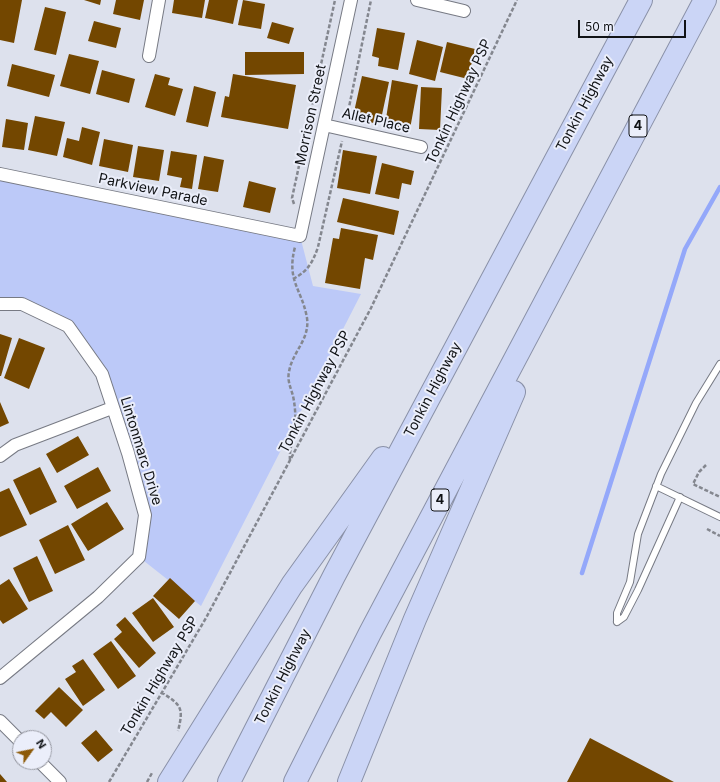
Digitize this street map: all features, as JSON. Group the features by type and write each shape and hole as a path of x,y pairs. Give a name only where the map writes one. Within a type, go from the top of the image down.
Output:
{"highway":[{"name":"Tonkin Highway","path":"229,782 334,576 430,393 641,0"},
{"name":"4","path":"295,782 370,633 473,441 705,0"},
{"path":"349,782 415,619 588,220"},
{"path":"162,776 292,585 430,393"}],"street":[{"path":"149,56 159,0"},
{"name":"Morrison Street","path":"300,236 351,0"},
{"path":"417,0 464,11"},
{"name":"Allet Place","path":"324,125 421,147"},
{"name":"Parkview Parade","path":"0,174 300,236"},
{"name":"Lintonmarc Drive","path":"0,304 22,304 68,326 102,374 128,453 145,515 139,557 98,597 0,678"},
{"path":"0,456 16,445 112,408"},
{"path":"0,721 12,733"},
{"path":"48,770 60,782"}],"lane":[{"path":"680,497 624,617 617,622 617,613 630,582 638,534 656,486 696,403 720,364"},
{"path":"656,486 720,518"}],"path":[{"path":"293,279 302,274 312,265 318,247 371,0"},
{"name":"Tonkin Highway PSP","path":"109,782 206,618 371,308 517,0"},
{"path":"290,460 291,440 295,426 289,372 292,362 303,343 307,327 303,304 293,279 292,258 300,236"},
{"path":"706,465 699,472 693,484 720,497"},
{"path":"707,530 720,536"},
{"path":"161,692 178,703 182,716 178,732"},
{"path":"146,782 162,776"}],"shaded area":[{"path":"0,174 300,236 313,286 361,294 201,606 139,557 145,515 102,374 68,326 22,304 0,304"}],"building":[{"path":"0,0 22,0 14,43 0,40"},
{"path":"84,0 101,0 100,5"},
{"path":"116,0 144,0 140,20 113,14"},
{"path":"174,0 205,0 202,18 172,13"},
{"path":"209,0 238,0 233,24 205,18"},
{"path":"243,0 265,4 261,29 238,25"},
{"path":"45,7 66,12 56,55 34,50"},
{"path":"94,21 121,28 116,48 88,41"},
{"path":"272,22 294,28 289,44 267,38"},
{"path":"377,28 405,33 398,70 378,66 379,58 372,56"},
{"path":"417,40 443,47 435,81 409,74"},
{"path":"447,42 475,49 468,79 440,72"},
{"path":"245,52 304,52 304,74 245,75"},
{"path":"69,54 99,61 90,94 60,86"},
{"path":"12,64 55,75 49,97 7,86"},
{"path":"102,70 135,79 129,103 96,94"},
{"path":"155,74 170,78 168,85 183,89 175,116 145,107"},
{"path":"233,74 296,85 288,129 221,117 225,96 229,97"},
{"path":"362,76 389,82 380,124 368,122 370,116 354,112"},
{"path":"392,80 418,85 410,129 385,125"},
{"path":"194,86 216,92 208,127 186,122"},
{"path":"421,87 442,88 440,130 419,129"},
{"path":"35,116 65,122 57,156 28,150"},
{"path":"6,119 28,123 24,150 2,147"},
{"path":"82,127 100,132 92,165 63,157 67,138 79,141"},
{"path":"104,139 133,145 128,172 99,166"},
{"path":"138,146 164,150 159,181 133,177"},
{"path":"343,150 377,156 370,194 337,188"},
{"path":"171,151 197,155 192,189 180,187 182,178 167,175"},
{"path":"204,156 224,160 218,192 198,189"},
{"path":"382,163 414,171 411,185 402,183 399,199 375,194"},
{"path":"249,181 276,188 270,213 243,207"},
{"path":"343,198 399,211 394,235 337,222"},
{"path":"341,228 378,235 373,260 365,258 360,289 325,283 333,238 339,239"},
{"path":"0,334 12,338 1,376 0,376"},
{"path":"19,338 45,348 29,389 4,378"},
{"path":"0,402 9,423 0,427"},
{"path":"78,436 89,455 57,473 46,454"},
{"path":"40,467 57,502 30,515 13,480"},
{"path":"98,467 111,491 77,509 64,486"},
{"path":"9,488 27,525 0,537 0,492"},
{"path":"107,502 124,529 88,551 71,524"},
{"path":"68,525 85,560 55,574 39,540"},
{"path":"37,556 53,591 29,602 13,568"},
{"path":"170,578 195,601 179,619 153,596"},
{"path":"9,579 28,609 3,624 0,620 0,585"},
{"path":"153,598 174,627 153,642 132,613"},
{"path":"125,617 156,653 139,668 114,639 122,632 116,625"},
{"path":"111,641 136,676 118,689 93,654"},
{"path":"83,659 105,690 83,706 65,679 76,672 72,666"},
{"path":"59,687 83,710 66,727 51,712 44,719 35,711"},
{"path":"96,730 113,750 98,762 81,743"},
{"path":"590,738 674,782 567,782"},
{"path":"0,774 7,782 0,782"}],"waterway":[{"path":"582,573 685,249 720,187"}]}
